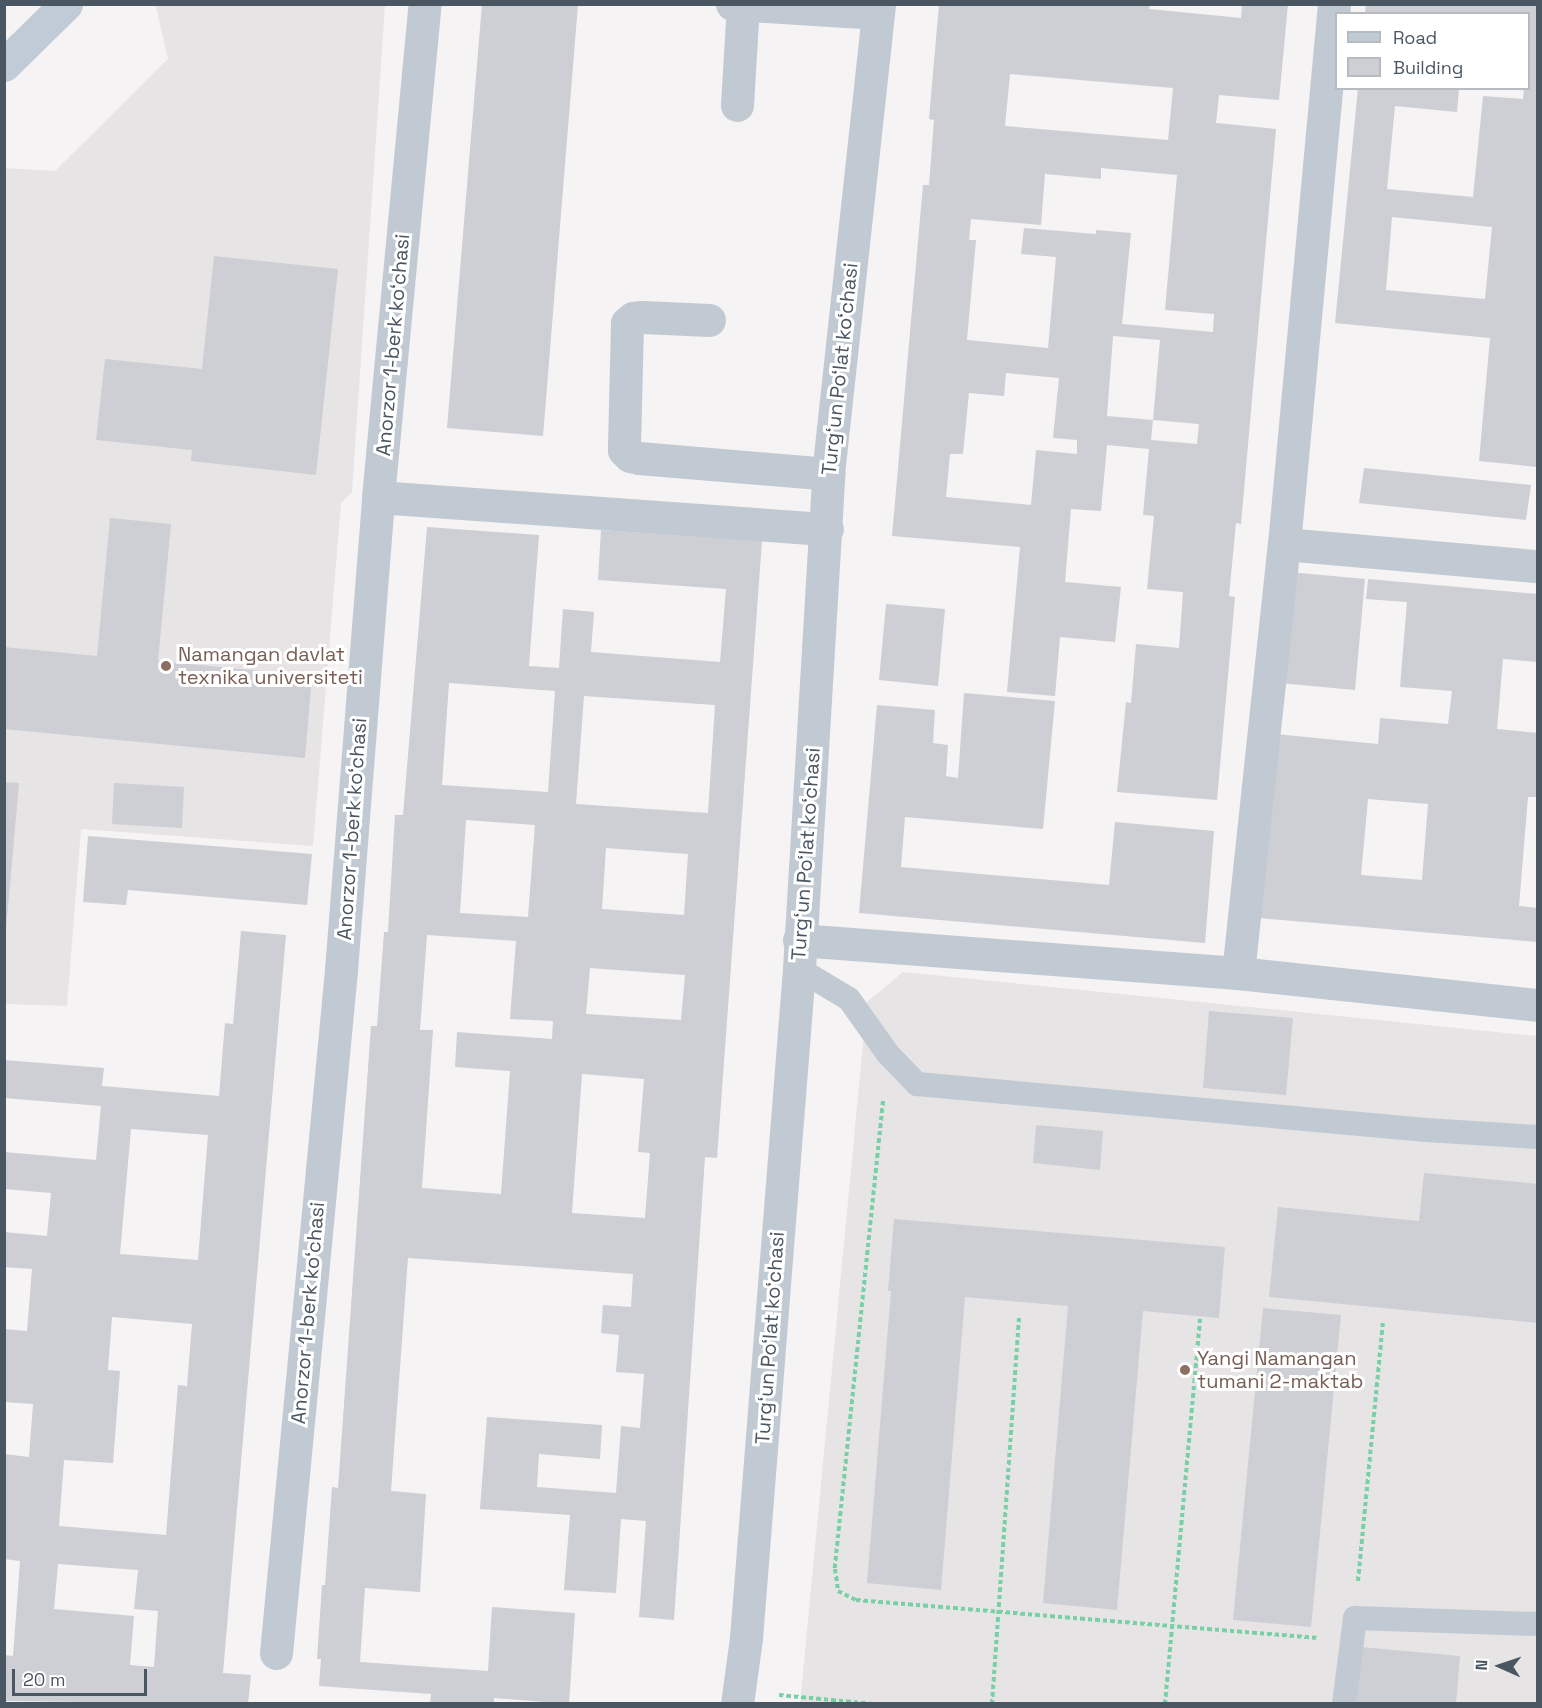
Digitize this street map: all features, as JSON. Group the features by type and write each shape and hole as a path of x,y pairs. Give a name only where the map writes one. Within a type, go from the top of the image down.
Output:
{"main road":[{"path":"4,65 66,4"}],"street":[{"name":"Anorzor 1-berk koʻchasi","path":"276,1653 340,982 378,497 425,4"},
{"path":"732,4 878,9"},
{"path":"1238,973 1284,544 1334,4"},
{"path":"737,105 743,5"},
{"name":"Turgʻun Poʻlat koʻchasi","path":"738,1697 746,1638 799,954 827,529 828,474 878,9"},
{"path":"709,320 642,317 633,318 627,323 624,450 639,458 828,474"},
{"path":"378,497 827,529"},
{"path":"1284,544 1538,566"},
{"path":"799,954 1238,973 1538,1005"}],"lane":[{"path":"799,954 849,999 888,1054 917,1084 1426,1130 1538,1137"},
{"path":"1344,1704 1353,1630 1538,1624"}],"path":[{"path":"888,1054 835,1569 838,1592 856,1600 1172,1627 1353,1630 1383,1320"},
{"path":"992,1704 1019,1315"},
{"path":"1165,1704 1200,1319"},
{"path":"738,1697 874,1704"}],"shaded area":[{"name":"Namangan davlat texnika universiteti","path":"158,5 385,5 352,492 341,503 313,846 81,829 67,1006 5,1004 4,168 55,171 168,59 156,7"},
{"name":"Yangi Namangan tumani 2-maktab","path":"903,972 1537,1036 1537,1703 800,1704 867,1002"}],"building":[{"path":"482,4 578,4 543,436 447,428"},
{"path":"939,4 1150,4 1149,9 1241,18 1242,4 1288,4 1279,100 1219,95 1216,123 1276,129 1241,524 1236,523 1229,596 1235,597 1217,800 1117,792 1126,702 1131,703 1136,644 1179,648 1183,592 1147,589 1154,516 1143,515 1149,449 1107,445 1101,511 1071,509 1065,582 1121,587 1115,642 1060,637 1055,696 1007,692 1020,547 892,536 923,185 929,185 934,120 929,119","holes":["1010,74 1173,88 1168,140 1005,126","1101,168 1177,175 1165,310 1214,314 1213,332 1122,324 1131,233 1096,230 1096,234 1024,228 1021,254 1056,257 1048,348 967,340 976,240 969,240 971,219 1041,225 1045,174 1101,179","1113,336 1160,340 1153,420 1107,416","1006,373 1059,378 1053,438 1077,440 1077,454 1036,450 1031,505 946,497 950,454 963,454 969,393 1004,396","1153,420 1199,424 1197,444 1151,440"]},
{"path":"1366,4 1538,4 1537,467 1479,461 1490,338 1335,323 1358,90 1459,90 1457,112 1395,106 1387,189 1473,197 1483,96 1523,99 1524,90 1530,90 1530,12 1365,12","holes":["1392,217 1492,227 1485,299 1386,290"]},
{"path":"214,256 338,269 316,475 191,461 192,450 96,440 105,359 202,369"},
{"path":"1364,468 1531,485 1526,520 1359,503"},
{"path":"110,518 171,524 158,661 312,676 305,758 4,729 4,647 97,656"},
{"path":"427,527 539,535 529,666 559,668 563,609 594,612 591,652 720,662 726,589 598,580 601,530 762,541 717,1158 705,1157 674,1620 639,1617 646,1521 621,1519 616,1593 564,1590 570,1515 480,1509 487,1417 602,1425 600,1459 539,1454 537,1487 616,1493 621,1426 640,1428 644,1374 616,1372 619,1335 601,1333 603,1305 631,1307 633,1274 408,1258 391,1491 426,1494 420,1592 365,1588 360,1662 488,1671 492,1607 575,1613 569,1704 494,1698 494,1704 430,1704 431,1694 319,1686 321,1659 317,1659 322,1585 325,1585 332,1487 338,1488 371,1026 377,1026 384,932 388,932 395,815 403,815","holes":["449,683 555,691 548,792 442,785","584,696 715,705 708,813 576,804","466,820 535,825 528,917 460,913","606,848 688,854 684,915 602,909","427,935 516,941 510,1019 553,1021 552,1039 457,1032 455,1067 510,1071 501,1194 422,1188 433,1030 420,1030","590,968 685,975 681,1020 586,1014","582,1074 644,1079 638,1152 650,1153 645,1218 572,1213"]},
{"path":"1289,572 1365,579 1355,690 1279,683"},
{"path":"1368,579 1538,594 1538,662 1503,659 1497,729 1538,733 1538,797 1528,797 1519,906 1538,908 1538,942 1258,918 1275,734 1378,744 1380,718 1448,724 1452,691 1400,687 1407,602 1366,599","holes":["1368,799 1428,804 1422,880 1361,875"]},
{"path":"886,604 945,609 938,686 879,680"},
{"path":"964,693 1055,701 1043,829 905,817 901,867 1109,885 1115,822 1214,831 1205,943 859,913 877,705 935,710 933,743 948,745 946,776 958,778"},
{"path":"4,782 19,783 6,930 4,930"},
{"path":"114,783 184,787 182,828 112,824"},
{"path":"88,836 312,854 307,905 128,890 126,905 83,902"},
{"path":"241,931 286,935 223,1673 251,1675 248,1704 4,1701 4,1655 13,1656 20,1561 4,1559 4,1454 29,1457 33,1404 4,1402 4,1329 27,1331 32,1269 4,1267 4,1232 47,1236 51,1193 4,1189 4,1152 96,1160 101,1106 4,1098 4,1060 104,1068 102,1086 219,1096 225,1023 233,1024","holes":["131,1129 208,1135 198,1260 120,1254","112,1317 192,1324 187,1386 178,1385 166,1535 59,1526 64,1460 113,1463 120,1371 108,1370","58,1564 138,1570 134,1609 158,1611 154,1667 130,1665 134,1616 54,1609"]},
{"path":"1209,1011 1293,1018 1286,1095 1203,1088"},
{"path":"1036,1125 1103,1131 1100,1170 1033,1163"},
{"path":"1424,1173 1538,1184 1538,1323 1269,1297 1278,1207 1419,1221"},
{"path":"894,1219 1225,1247 1219,1318 1143,1311 1117,1610 1043,1603 1068,1306 965,1297 941,1590 867,1583 891,1291 888,1291"},
{"path":"1263,1308 1341,1315 1311,1627 1233,1620"},
{"path":"1361,1647 1460,1656 1456,1704 1356,1704"}],"place":[{"name":"Namangan davlat texnika universiteti","path":"166,666"},
{"name":"Yangi Namangan tumani 2-maktab","path":"1185,1370"}]}
